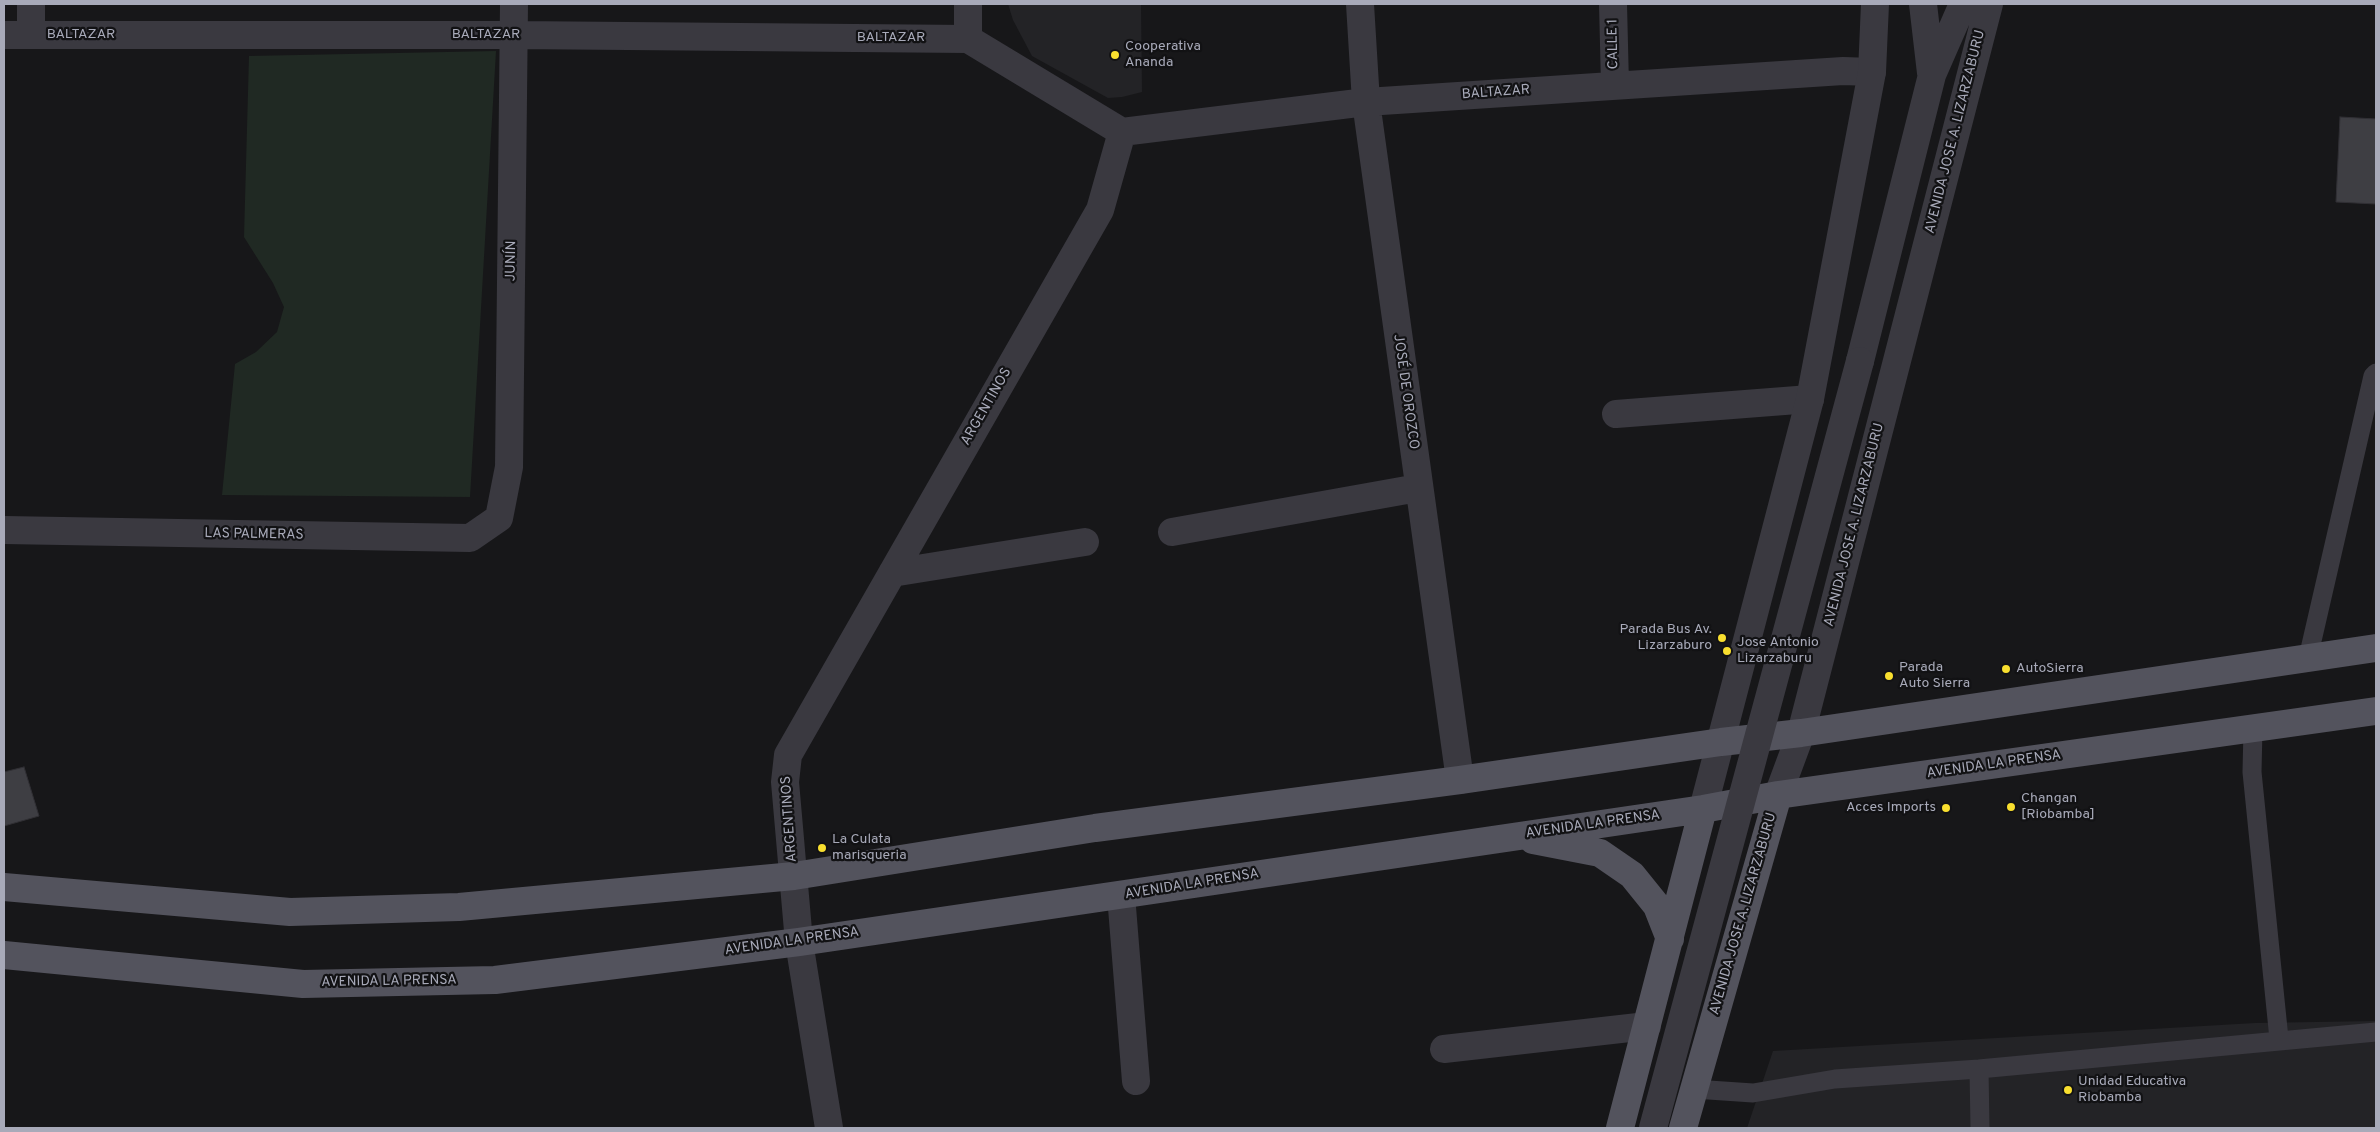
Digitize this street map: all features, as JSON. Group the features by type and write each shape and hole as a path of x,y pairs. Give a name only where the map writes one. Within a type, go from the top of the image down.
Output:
{"main road":[{"path":"4,887 290,912 459,907 794,876 1095,828 1460,780 1721,742 1801,733 2376,648"},
{"name":"AVENIDA LA PRENSA","path":"4,955 312,984 495,980 799,942 1703,809 1778,795 2253,730 2376,711"},
{"name":"AVENIDA JOSE A. LIZARZABURU","path":"1683,1128 1778,795"},
{"path":"1620,1128 1703,809"},
{"path":"1512,836 1600,853 1632,875 1657,906 1670,939"}],"street":[{"path":"30,4 31,35"},
{"name":"JUNÍN","path":"499,518 509,467 514,4"},
{"path":"968,4 968,39 1122,132"},
{"name":"JOSÉ DE OROZCO","path":"1360,4 1366,102 1418,488 1460,780"},
{"name":"CALLE 1","path":"1613,4 1615,85"},
{"path":"1703,809 1810,399 1872,72 1875,4"},
{"path":"1923,4 1932,75"},
{"path":"1654,1128 1858,370 1932,75 1962,4"},
{"name":"AVENIDA JOSE A. LIZARZABURU","path":"1778,795 1801,733 1989,4"},
{"name":"BALTAZAR","path":"4,35 515,35 968,39"},
{"name":"BALTAZAR","path":"1122,132 1366,102 1843,71 1872,72"},
{"name":"ARGENTINOS","path":"799,942 785,782 788,755 1100,210 1122,132"},
{"path":"1616,414 1810,399"},
{"path":"1172,532 1418,488"},
{"name":"LAS PALMERAS","path":"4,530 470,538 499,518"},
{"path":"892,573 1085,542"},
{"path":"1121,895 1136,1080"},
{"path":"799,942 829,1128"},
{"path":"1444,1049 1647,1026"}],"lane":[{"path":"2308,658 2373,376 2376,373"},
{"path":"2253,730 2252,772 2279,1039"},
{"path":"1694,1088 1753,1093 1835,1078 1979,1069 2279,1039 2376,1032"},
{"path":"1979,1069 1980,1128"}],"shaded area":[{"path":"1008,4 1141,4 1142,92 1108,98 1032,56 1013,20"},
{"path":"496,51 470,497 222,495 235,364 256,352 277,332 284,307 273,283 244,237 249,56"},
{"name":"Unidad Educativa Riobamba","path":"2376,1021 2376,1128 1747,1128 1773,1051 2255,1023"}],"building":[{"path":"2340,117 2376,119 2376,204 2336,202"},
{"path":"24,767 39,816 4,826 4,772"}],"place":[{"name":"Cooperativa Ananda","path":"1115,55"},
{"name":"Parada Bus Av. Lizarzaburo","path":"1722,638"},
{"name":"Jose Antonio Lizarzaburu","path":"1727,651"},
{"name":"AutoSierra","path":"2006,669"},
{"name":"Parada Auto Sierra","path":"1889,676"},
{"name":"Changan [Riobamba]","path":"2011,807"},
{"name":"Acces Imports","path":"1946,808"},
{"name":"La Culata marisqueria","path":"822,848"},
{"name":"Unidad Educativa Riobamba","path":"2068,1090"}]}
